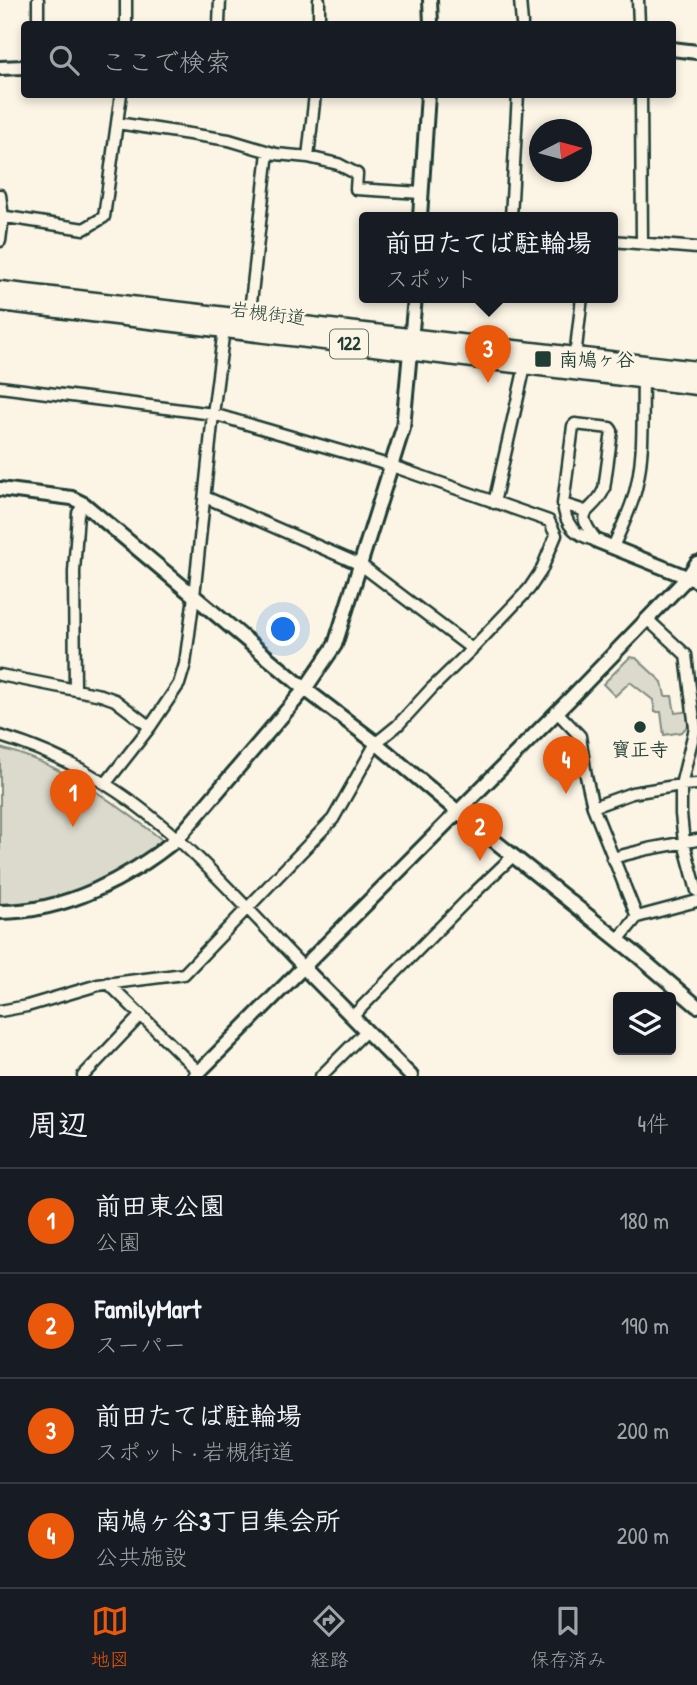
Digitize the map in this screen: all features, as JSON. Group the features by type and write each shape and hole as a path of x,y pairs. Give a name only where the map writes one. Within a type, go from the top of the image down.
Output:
{"highway":[{"name":"岩槻街道","path":"0,290 249,320 525,366 697,386"},
{"name":"岩槻街道","path":"0,302 224,329 575,357 697,370"}],"street":[{"path":"38,0 38,21"},
{"path":"126,0 126,21"},
{"path":"219,21 220,0"},
{"path":"319,0 319,21"},
{"path":"430,0 431,21"},
{"path":"520,0 522,21"},
{"path":"638,0 639,21"},
{"path":"676,49 697,52"},
{"path":"0,68 21,67"},
{"path":"2,216 83,229 104,217 120,98"},
{"path":"308,157 315,98"},
{"path":"419,212 428,98"},
{"path":"511,212 518,98"},
{"path":"641,98 642,243"},
{"path":"117,123 229,139 276,154 308,157 338,164 356,174 356,189 421,193"},
{"path":"249,320 268,152"},
{"path":"0,195 0,241"},
{"path":"618,241 697,248"},
{"path":"0,912 43,907 87,894 158,854 178,838 305,689 335,645 403,428 414,303"},
{"path":"575,357 581,303"},
{"path":"106,783 150,727 179,684 185,664 224,329"},
{"path":"494,503 525,366"},
{"path":"612,547 634,498 638,481 642,448 643,379"},
{"path":"0,387 213,414 392,466 549,521 555,536 541,571 529,589 398,725 376,743 333,819 184,974 98,985 0,1011"},
{"path":"597,541 585,522 585,511 600,497 604,489 612,431 610,428 575,424 563,504 565,515 574,531 582,537 692,580"},
{"path":"0,489 72,498 84,504 305,689 376,743 697,1006"},
{"path":"205,497 360,565 472,649"},
{"path":"75,689 74,572 78,513 84,504"},
{"path":"563,504 585,511"},
{"path":"108,983 197,1074 647,619 692,580 697,563"},
{"path":"647,619 686,655 696,728 681,785 684,843 697,891"},
{"path":"0,675 101,695 115,700 150,727"},
{"path":"557,712 580,736 593,807 637,917"},
{"path":"0,736 34,748 106,783 178,838 411,1076"},
{"path":"593,807 632,793 697,784"},
{"path":"612,858 697,840"},
{"path":"352,1017 513,856"},
{"path":"618,940 637,917 697,901"},
{"path":"83,1076 140,1016"},
{"path":"321,1076 366,1031"}],"shaded area":[{"path":"630,657 636,658 662,682 665,696 672,696 675,713 691,711 692,721 682,732 664,735 661,712 655,712 653,700 630,682 615,696 603,684"},
{"path":"0,748 44,763 85,785 161,839 160,844 118,870 75,891 38,901 0,904"}],"place":[{"name":"南鳩ヶ谷","path":"543,359"},
{"name":"前田たてば駐輪場","path":"488,383"},
{"name":"寶正寺","path":"640,727"},
{"name":"南鳩ヶ谷3丁目集会所","path":"566,794"},
{"name":"前田東公園","path":"73,827"},
{"name":"FamilyMart","path":"480,861"}]}
